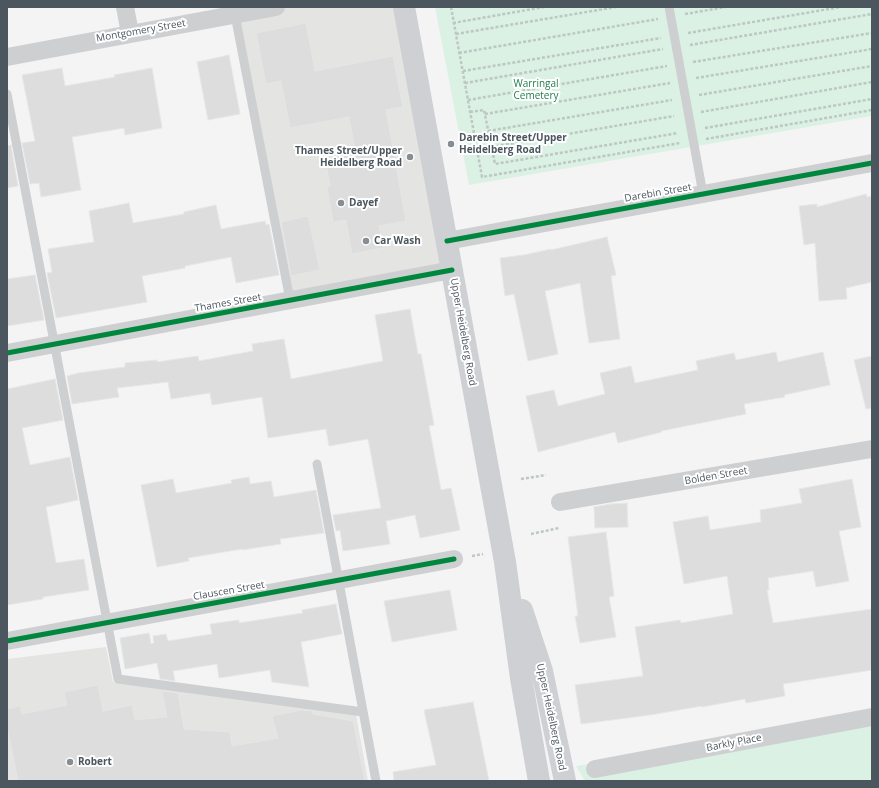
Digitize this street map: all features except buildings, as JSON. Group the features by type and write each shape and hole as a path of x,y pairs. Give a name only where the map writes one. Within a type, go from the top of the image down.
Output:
{"main road":[{"name":"Upper Heidelberg Road","path":"404,7 504,556 521,678 539,781"},
{"name":"Upper Heidelberg Road","path":"504,556 542,671 566,776"}],"street":[{"path":"125,7 130,33"},
{"name":"Montgomery Street","path":"7,57 264,8"},
{"name":"Darebin Street","path":"447,241 872,163"},
{"name":"Thames Street","path":"7,353 452,270"},
{"name":"Bolden Street","path":"560,502 872,449"},
{"name":"Clauscen Street","path":"7,641 454,559"},
{"name":"Barkly Place","path":"595,769 872,717"}],"lane":[{"path":"669,12 703,194"},
{"path":"234,14 290,300"},
{"path":"7,94 118,679 363,712"},
{"path":"317,464 376,781"}],"path":[{"path":"451,7 482,177 872,110"},
{"path":"454,22 544,7"},
{"path":"456,34 616,7"},
{"path":"459,53 669,12 726,7"},
{"path":"463,71 842,7"},
{"path":"468,100 872,33"},
{"path":"485,114 872,49"},
{"path":"470,112 484,110 495,164 872,99"},
{"path":"521,479 546,475"},
{"path":"531,534 559,528"},
{"path":"454,559 504,556"}],"shaded area":[{"path":"259,7 403,7 452,270 290,300 235,15"},
{"path":"106,647 113,682 356,714 368,781 7,781 7,659"}],"green space":[{"name":"Warringal Cemetery","path":"435,7 872,7 872,116 469,185"},
{"path":"872,722 872,781 585,781 576,766"}],"cycle path":[{"path":"447,241 872,163"},
{"path":"7,353 452,270"},
{"path":"7,641 454,559"}],"place":[{"name":"Darebin Street/Upper Heidelberg Road","path":"451,144"},
{"name":"Thames Street/Upper Heidelberg Road","path":"410,157"},
{"name":"Dayef","path":"341,203"},
{"name":"Car Wash","path":"366,241"},
{"name":"Robert","path":"70,762"}]}
